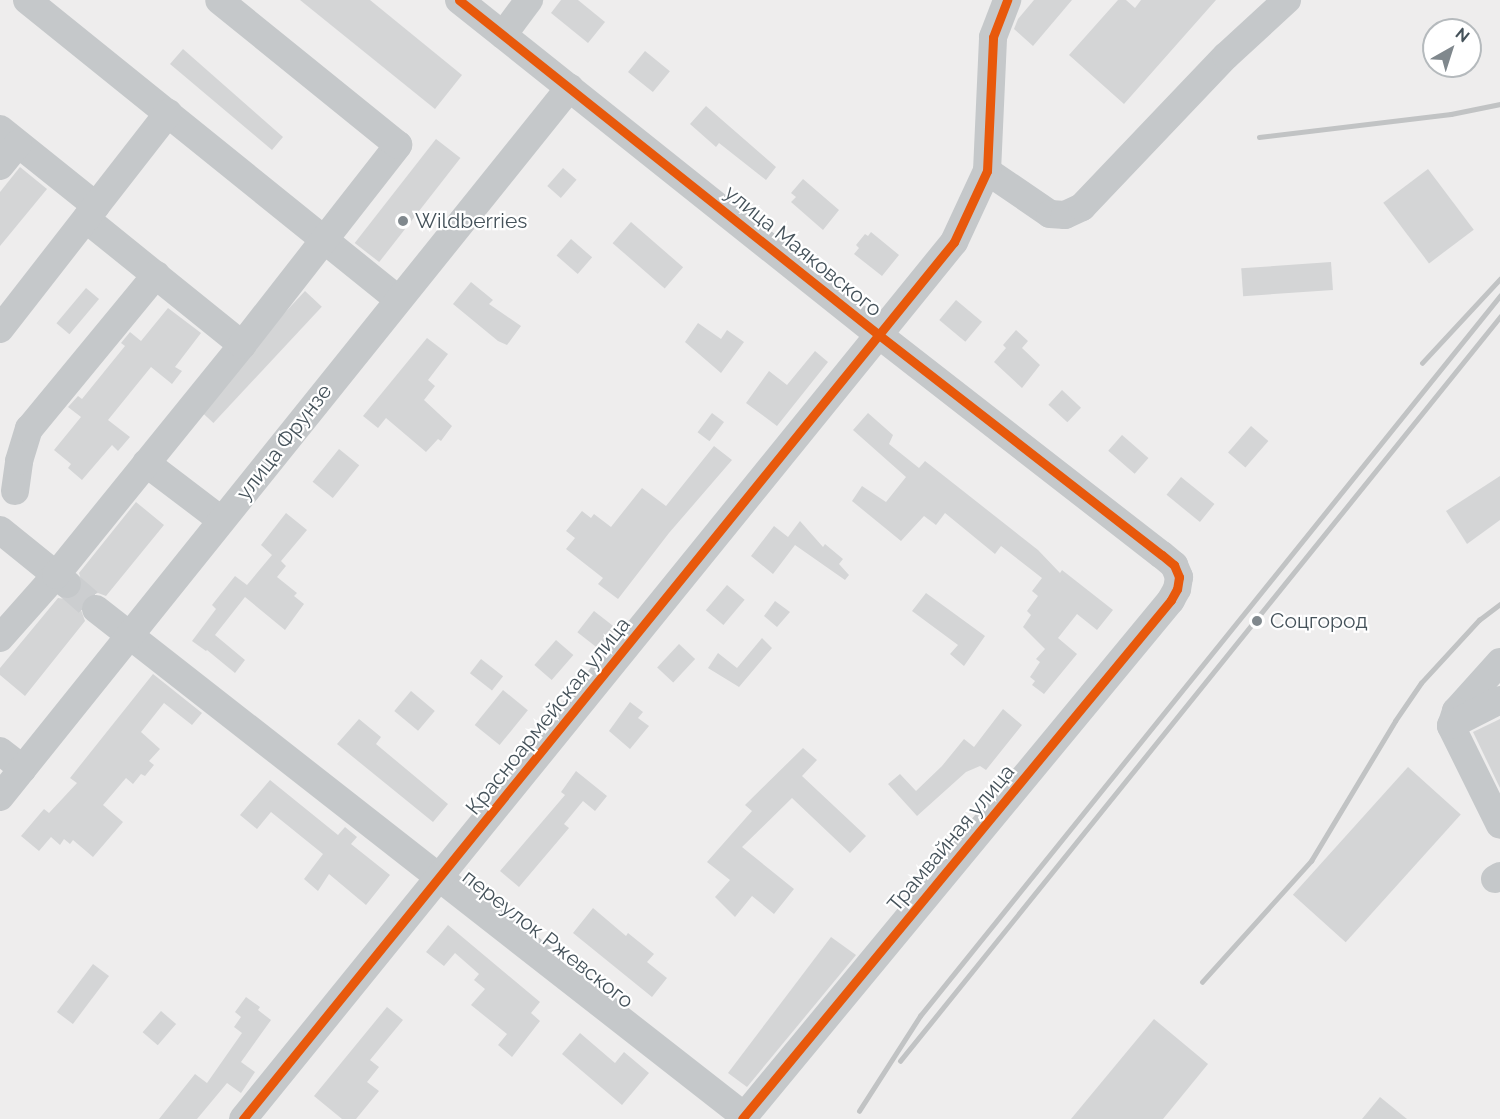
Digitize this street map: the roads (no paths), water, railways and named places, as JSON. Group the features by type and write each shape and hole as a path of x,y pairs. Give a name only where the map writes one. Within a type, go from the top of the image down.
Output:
{"street":[{"path":"27,0 398,299"},
{"path":"0,638 61,580 146,463 242,345 398,145 219,0"},
{"name":"улица Маяковского","path":"459,0 879,335 1162,555 1174,565 1179,577"},
{"path":"503,35 529,0"},
{"path":"1007,0 993,37 987,171 1050,214 1065,215 1082,207 1226,56 1287,0"},
{"name":"улица Фрунзе","path":"0,797 570,87"},
{"path":"0,329 168,113"},
{"path":"0,166 9,136 156,275 242,345"},
{"name":"Красноармейская улица","path":"243,1119 441,878 954,242 987,171"},
{"path":"15,491 19,461 28,429 156,275"},
{"path":"146,463 222,520"},
{"path":"0,530 61,580"},
{"name":"Трамвайная улица","path":"743,1118 1171,600 1177,589 1179,577"},
{"name":"переулок Ржевского","path":"96,609 441,878 743,1118"},
{"path":"1500,662 1456,711 1451,726 1500,825"},
{"path":"1451,726 1500,700"},
{"path":"0,751 23,769"}],"tunnel":[{"path":"67,584 96,609"}],"railway":[{"path":"1259,137 1451,114 1500,104"},
{"path":"1422,363 1500,279"},
{"path":"859,1111 920,1016 1500,296"},
{"path":"900,1061 1500,317"},
{"path":"1202,982 1311,861 1395,721 1421,683 1479,620 1500,604"}],"place":[{"name":"Wildberries","path":"403,221"},
{"name":"Соцгород","path":"1257,621"}]}
